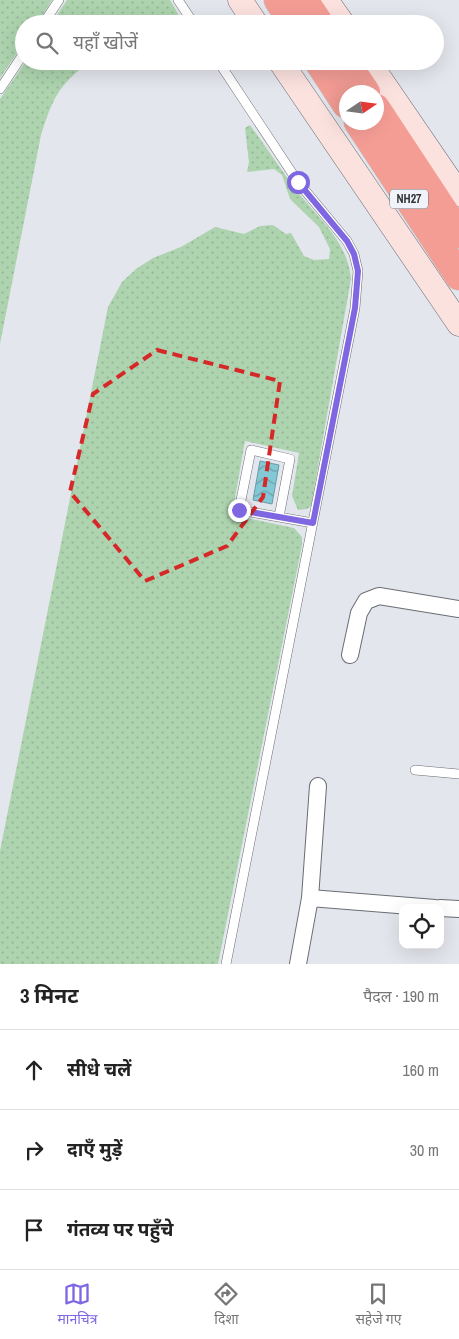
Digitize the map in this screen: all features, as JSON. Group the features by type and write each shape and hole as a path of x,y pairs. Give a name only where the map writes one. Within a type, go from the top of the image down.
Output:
{"highway":[{"path":"278,0 288,15"},
{"path":"304,0 314,15"},
{"path":"324,70 339,93"},
{"path":"351,70 361,85"},
{"name":"NH27","path":"384,120 459,234"},
{"name":"NH27","path":"363,130 459,276"}],"street":[{"path":"240,0 250,15"},
{"path":"326,0 337,15"},
{"path":"286,70 459,324"},
{"path":"374,70 459,194"},
{"path":"350,655 360,613 366,601 379,596 459,609"},
{"path":"298,964 310,898 318,786"},
{"path":"310,898 399,905"},
{"path":"444,908 459,910"}],"lane":[{"path":"49,15 59,0"},
{"path":"178,0 188,15"},
{"path":"0,89 15,66"},
{"path":"224,70 298,182 347,241 354,254 358,271 355,308 226,964"},
{"path":"279,517 290,459 250,450 239,510 313,523"},
{"path":"415,770 459,774"}],"highlighted area":[{"path":"157,350 280,381 263,497 227,546 145,581 70,492 93,394"}],"green space":[{"path":"0,0 52,0 43,15 15,15 15,56 0,78"},
{"path":"67,0 170,0 179,15 57,15"},
{"path":"20,70 80,70 71,77 58,93 49,111 41,135 0,344 0,99"},
{"path":"250,125 292,184 338,242 349,266 351,279 311,506 307,509 298,510 292,496 299,453 245,441 232,515 294,528 302,537 302,545 218,964 0,964 0,851 108,307 122,282 136,269 153,258 181,247 215,227 244,234 260,226 273,225 286,234 291,233 304,256 314,260 329,259 330,249 319,227 290,199 282,175 274,169 247,172 249,162 245,128"}],"water":[{"path":"260,461 279,465 272,504 253,500"}],"route":[{"path":"239,510 313,523 355,308 358,271 354,254 347,241 298,182"}]}
